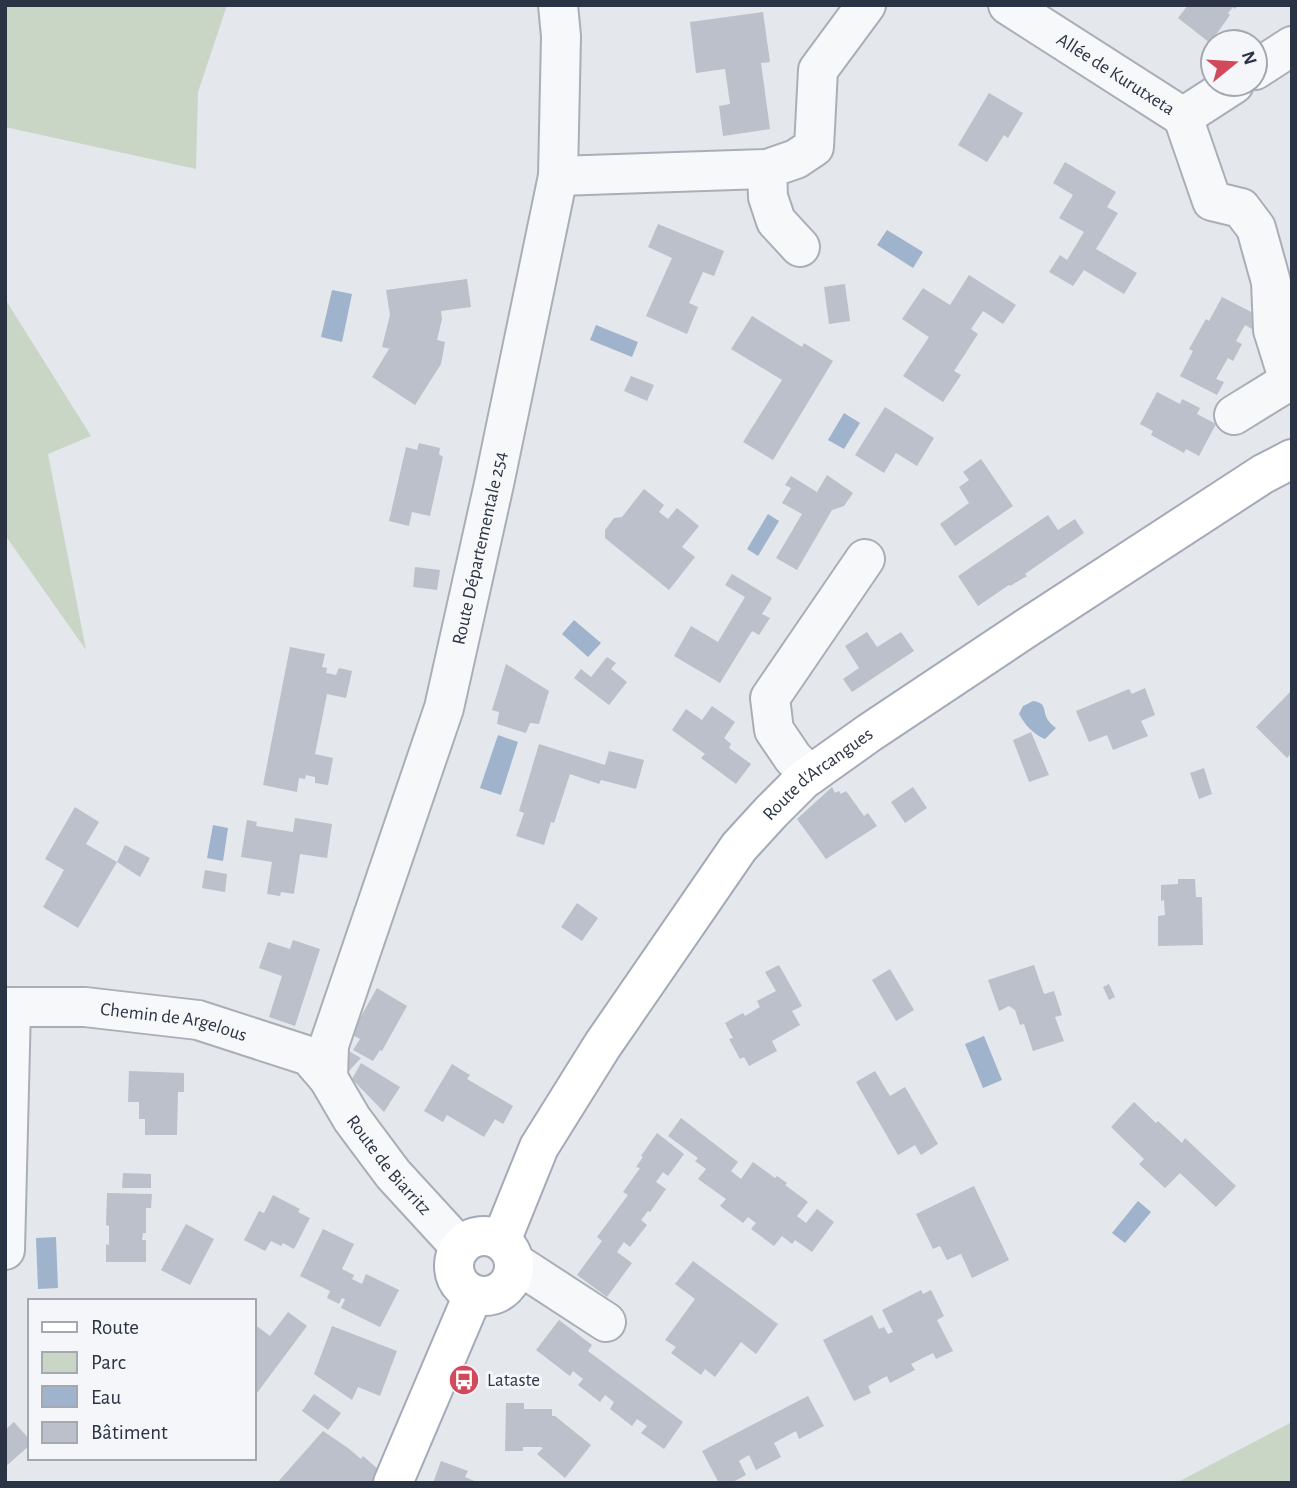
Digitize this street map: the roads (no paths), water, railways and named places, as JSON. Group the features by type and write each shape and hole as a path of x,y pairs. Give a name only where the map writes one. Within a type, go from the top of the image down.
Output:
{"main road":[{"name":"Route d'Arcangues","path":"507,1252 539,1147 602,1046 739,847 771,812 810,775 869,733 1039,619 1263,474 1292,459"},
{"path":"489,1236 507,1252 512,1278 503,1290 489,1296 473,1295 460,1286 453,1270 453,1262 460,1247 470,1239 489,1236"},
{"path":"393,1483 473,1295"}],"street":[{"name":"Route Départementale 254","path":"328,1078 329,1045 444,708 494,484 558,176 562,36 558,5"},
{"path":"558,176 767,169 796,159 814,147 818,70 866,5"},
{"name":"Allée de Kurutxeta","path":"1008,5 1183,117 1212,201 1241,208 1256,228 1271,282 1273,331 1289,381 1234,415"},
{"path":"1269,61 1292,46"},
{"path":"1183,117 1212,98"},
{"path":"767,169 768,197 776,220 800,247"},
{"path":"810,775 793,758 774,730 770,698 865,559"},
{"path":"5,1250 8,1007"},
{"name":"Chemin de Argelous","path":"8,1007 85,1007 198,1020 309,1056 328,1078"},
{"name":"Route de Biarritz","path":"328,1078 352,1119 393,1174 460,1247"},
{"path":"507,1252 606,1322"}],"water":[{"path":"887,230 923,252 913,268 877,245"},
{"path":"332,290 352,294 342,342 321,337"},
{"path":"596,325 638,342 632,357 590,340"},
{"path":"844,413 860,423 844,449 828,440"},
{"path":"768,514 779,521 758,556 747,549"},
{"path":"574,620 601,643 588,657 562,634"},
{"path":"1033,701 1043,706 1048,720 1056,728 1045,739 1030,729 1019,714 1023,706"},
{"path":"498,735 518,742 501,795 480,788"},
{"path":"213,825 228,828 223,861 207,858"},
{"path":"984,1036 1002,1080 983,1088 965,1044"},
{"path":"1138,1201 1151,1212 1125,1243 1112,1233"},
{"path":"56,1237 58,1288 38,1289 36,1238"}],"place":[{"name":"Lataste","path":"464,1380"}]}
